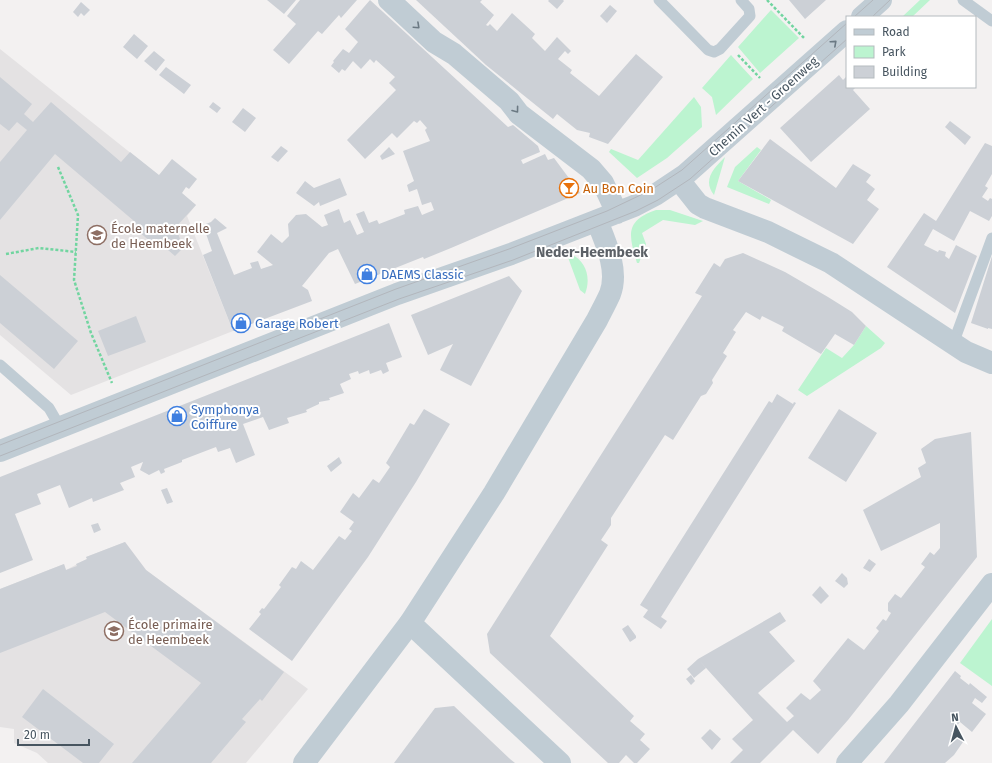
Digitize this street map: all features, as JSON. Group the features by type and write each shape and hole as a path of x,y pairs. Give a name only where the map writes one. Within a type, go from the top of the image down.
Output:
{"street":[{"path":"389,0 434,42 454,54 509,101 519,114 591,169 602,183 618,213"},
{"path":"863,16 881,0"},
{"name":"Chemin Vert - Groenweg","path":"0,451 397,294 597,222 655,195 679,180 846,32"},
{"path":"679,180 698,204 768,232 831,263 953,344 966,352 992,363"},
{"path":"304,763 410,623 494,493 597,320 610,294 613,284 612,267 597,222"},
{"path":"847,763 899,704 991,588"},
{"path":"410,623 560,763"}],"lane":[{"path":"659,0 708,50 717,51 750,16 749,9 741,0"},
{"path":"963,0 992,21"},
{"path":"953,344 992,238"},
{"path":"0,365 49,408 60,427"}],"path":[{"path":"767,0 806,40"},
{"path":"726,42 762,80"},
{"path":"58,167 78,215 74,280 91,333 112,383"},
{"path":"6,254 40,248 76,252"}],"shaded area":[{"name":"École maternelle de Heembeek","path":"0,49 196,205 187,216 233,331 71,395 0,335"},
{"name":"École primaire de Heembeek","path":"125,542 146,570 308,689 246,763 48,763 37,753 14,743 14,729 0,727 0,589 64,564 66,570 87,559 86,557"}],"green space":[{"path":"920,0 930,0 913,16 903,16"},
{"path":"771,10 799,38 760,73 738,47"},
{"path":"731,55 753,79 716,115 712,97 702,88"},
{"path":"694,97 701,107 702,127 667,158 637,178 609,152 611,149 638,160"},
{"path":"757,147 761,150 738,181 771,200 769,204 727,187 735,167"},
{"path":"725,157 714,195 709,184 709,179 717,165"},
{"path":"656,210 670,210 703,221 695,225 663,220 642,233 646,244 639,263 637,263 631,237 634,224 638,219"},
{"path":"566,252 578,259 585,268 588,281 585,294 580,290"},
{"path":"866,326 885,343 881,348 807,396 798,390 826,348 842,358 854,345"},
{"path":"992,619 992,686 960,663"}],"building":[{"path":"267,0 296,0 284,14"},
{"path":"300,0 357,0 341,18 339,15 322,34 318,31 289,64 273,50 296,24 287,16"},
{"path":"370,0 508,127 513,125 538,146 540,152 521,160 523,164 545,154 548,160 554,158 580,193 424,259 423,257 355,284 338,249 329,253 302,286 308,290 312,301 233,331 203,255 212,251 203,225 211,222 215,218 227,228 217,233 234,275 252,268 250,263 258,261 261,269 273,265 257,252 271,234 282,243 289,236 288,224 296,215 306,214 322,227 328,225 324,215 339,209 344,223 350,220 357,235 364,232 356,214 364,211 369,223 377,220 379,224 405,214 404,210 418,206 422,215 434,210 431,202 422,205 417,189 409,192 407,185 414,181 403,151 430,141 425,130 427,128 420,120 417,123 414,121 397,138 392,133 365,159 347,140 396,90 389,83 395,77 376,60 374,63 370,59 361,69 353,61 345,71 342,69 339,73 331,66 334,62 333,61 343,49 349,53 358,42 345,29"},
{"path":"416,0 482,0 480,2 494,15 486,25 488,26 490,24 497,31 512,13 535,34 532,38 545,51 557,37 571,51 568,54 565,51 558,59 572,70 570,73 599,96 636,54 663,77 608,144 589,137 590,133 577,130 557,114 553,119 486,65"},
{"path":"789,0 826,0 805,19"},
{"path":"548,1 564,1 557,9"},
{"path":"81,2 90,10 84,16 81,13 78,17 73,12"},
{"path":"610,5 617,11 607,23 600,16"},
{"path":"134,34 148,46 137,59 123,47"},
{"path":"154,51 165,60 156,71 144,61"},
{"path":"166,67 191,85 184,94 159,75"},
{"path":"839,75 843,80 846,77 846,88 855,88 853,90 870,109 811,162 780,128"},
{"path":"0,77 32,104 24,114 33,122 51,102 121,162 130,152 159,175 172,159 197,179 189,189 186,187 182,193 196,205 176,227 183,248 175,256 161,244 158,248 131,225 134,221 55,154 0,220 0,162 27,130 17,122 9,131 0,124"},
{"path":"213,102 221,108 217,113 209,107"},
{"path":"243,108 256,118 245,132 232,122"},
{"path":"950,121 971,137 965,145 945,127"},
{"path":"770,139 836,188 853,164 871,175 866,182 875,189 867,200 879,209 853,244 738,181"},
{"path":"985,143 992,146 992,174 985,186 988,188 982,197 988,201 990,198 992,199 992,216 989,221 970,211 954,241 933,229 924,245 938,252 939,250 946,252 945,256 949,259 956,245 977,256 955,313 887,267 924,213 936,221"},
{"path":"281,146 288,151 278,162 271,157"},
{"path":"389,147 395,154 382,160 380,156"},
{"path":"340,178 347,195 320,206 319,202 314,206 296,193 305,181 314,188"},
{"path":"743,253 785,272 828,297 852,312 866,326 854,345 835,334 821,354 782,331 784,327 762,316 760,320 746,312 733,330 736,332 723,353 727,356 712,380 713,383 706,394 701,396 673,440 665,435 611,518 611,525 601,540 608,545 550,636 634,716 630,721 645,734 640,740 650,749 637,763 634,763 626,755 619,763 608,763 490,653 487,634 702,296 695,293 714,263 720,267 725,259"},
{"path":"992,256 992,329 988,329 971,323"},
{"path":"0,275 78,341 54,369 0,323"},
{"path":"509,276 522,291 471,386 440,370 453,344 428,355 411,315"},
{"path":"136,316 146,342 108,356 98,331"},
{"path":"389,323 402,357 386,363 389,371 383,374 381,370 370,374 369,370 359,374 358,371 349,374 351,379 340,384 344,393 329,398 330,400 319,402 319,404 306,410 307,412 287,418 289,423 269,430 263,417 243,424 255,455 236,463 230,448 218,452 216,447 182,460 182,462 164,469 165,472 161,474 159,470 149,475 140,470 143,462 131,467 135,477 120,483 124,490 93,502 92,498 69,508 60,485 37,494 41,504 15,514 33,560 0,573 0,477"},
{"path":"777,394 793,404 794,402 796,403 661,617 667,621 661,629 643,617 648,610 640,605 769,401 772,403"},
{"path":"424,409 450,424 416,482 368,557 292,661 249,629 261,614 259,612 262,608 264,609 281,587 279,585 292,567 296,569 301,561 313,570 339,536 345,540 352,531 349,529 354,522 340,512 353,493 359,498 373,479 379,483 390,467 386,463 410,423 414,425"},
{"path":"839,409 877,433 846,482 808,458"},
{"path":"971,432 977,557 848,720 818,754 793,730 760,763 730,763 743,750 732,739 753,720 698,659 780,612 786,621 769,632 795,661 758,693 787,722 794,716 786,708 801,693 810,700 821,690 813,681 848,638 864,650 879,631 876,628 883,619 886,621 891,613 888,611 888,603 895,594 901,598 925,567 921,564 930,552 934,555 940,548 940,523 881,551 863,510 921,477 918,468 926,463 921,449 935,439"},
{"path":"339,457 342,463 331,472 327,466"},
{"path":"167,488 173,502 167,504 161,490"},
{"path":"98,523 101,530 94,533 91,525"},
{"path":"125,542 146,570 284,672 262,701 260,699 242,719 246,722 211,763 132,763 201,683 105,612 0,653 0,589 64,564 66,570 77,566 76,564 87,559 86,557"},
{"path":"869,559 876,564 870,572 863,568"},
{"path":"842,573 847,578 848,584 844,588 835,581"},
{"path":"820,586 829,596 821,604 812,595"},
{"path":"628,625 636,636 636,638 630,642 622,629"},
{"path":"698,659 706,668 694,678 687,669"},
{"path":"955,671 961,676 960,678 969,685 970,683 987,697 982,703 975,698 972,703 986,714 972,732 960,722 951,733 963,742 954,755 945,763 884,763"},
{"path":"691,675 695,681 691,685 686,679"},
{"path":"43,689 114,744 99,763 83,763 22,717"},
{"path":"454,706 515,763 394,763 435,708"},
{"path":"710,729 721,739 712,750 701,738"}],"tram line":[{"path":"855,16 873,0"},
{"path":"873,16 890,0"},
{"path":"0,445 396,289 509,249 607,211 651,190 682,170 846,24"},
{"path":"0,456 399,299 513,260 636,211 658,200 690,179 846,40"}],"place":[{"name":"Au Bon Coin","path":"569,188"},
{"name":"École maternelle de Heembeek","path":"97,235"},
{"name":"DAEMS Classic","path":"367,274"},
{"name":"Garage Robert","path":"241,323"},
{"name":"Symphonya Coiffure","path":"177,416"},
{"name":"École primaire de Heembeek","path":"114,631"}],"district":[{"name":"Neder-Heembeek","path":"592,252"}]}
